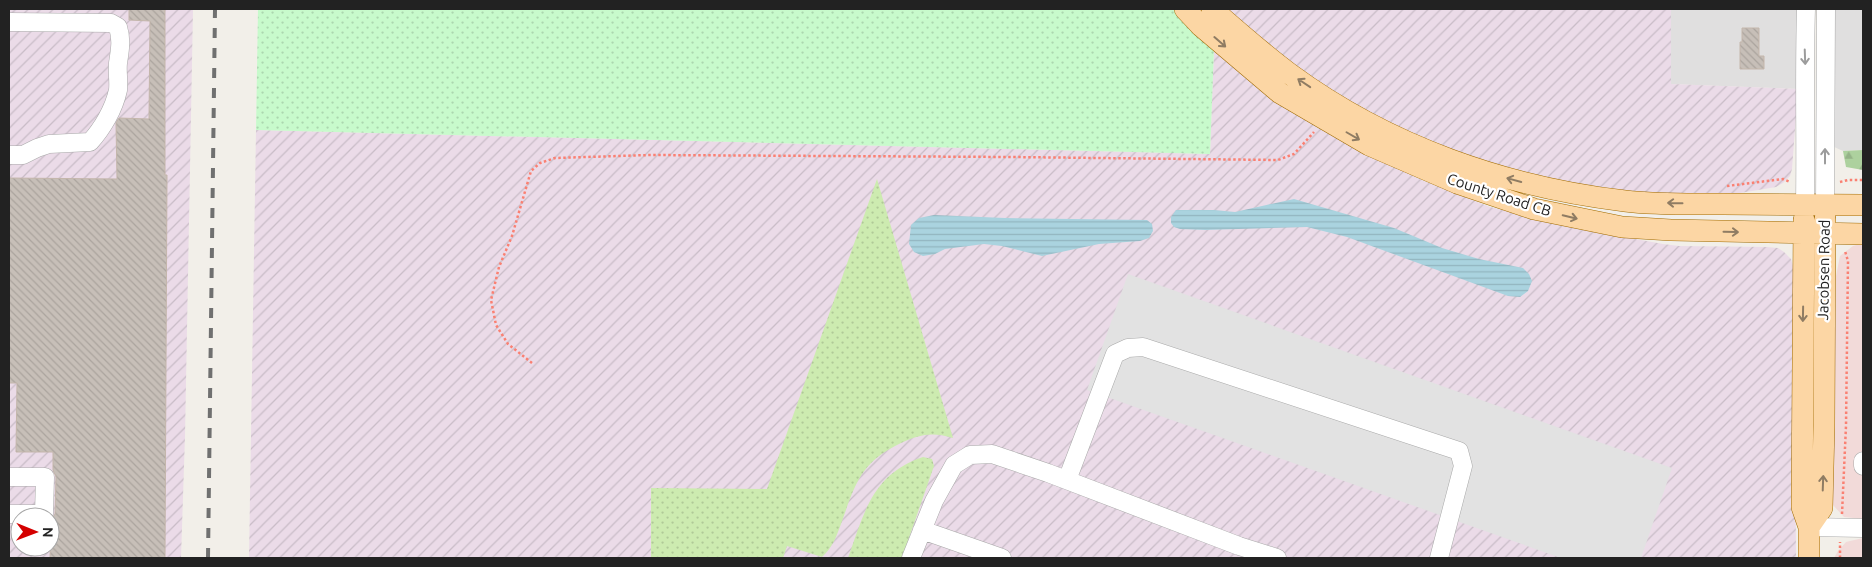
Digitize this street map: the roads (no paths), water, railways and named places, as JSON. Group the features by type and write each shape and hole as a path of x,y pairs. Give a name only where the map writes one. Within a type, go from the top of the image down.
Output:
{"main road":[{"name":"County Road CB","path":"1185,9 1208,32 1280,93 1323,119 1369,145 1414,166 1534,209 1622,227 1671,230 1863,234"},
{"name":"County Road CB","path":"1212,9 1248,41 1326,98 1404,141 1459,163 1536,186 1626,201 1672,204 1812,197 1863,205"},
{"name":"Jacobsen Road","path":"1809,558 1809,527 1802,507 1814,234 1812,197"}],"street":[{"name":"Jacobsen Road","path":"1806,9 1806,97 1812,197"},
{"name":"Jacobsen Road","path":"1812,197 1825,183 1826,9"},
{"path":"9,22 111,23 118,27 121,38 118,89 114,103 100,131 90,142 49,144 23,155 9,155"},
{"path":"1067,480 1115,354 1128,348 1143,347 1459,451 1463,466 1439,558"},
{"path":"911,558 934,501 954,465 970,456 992,454 1277,558"},
{"path":"1863,461 1863,466"},
{"path":"9,477 45,477 44,514 9,514"},
{"path":"1809,527 1863,528"},
{"path":"922,530 1002,558"}],"water":[{"path":"1294,199 1394,228 1442,248 1479,259 1523,268 1529,274 1532,281 1528,291 1520,297 1508,296 1347,237 1307,227 1205,230 1180,229 1174,227 1171,223 1171,217 1176,210 1235,212"},
{"path":"934,215 1147,220 1152,224 1153,231 1149,238 1140,241 1099,244 1042,256 1002,246 984,244 945,249 935,254 923,256 914,252 909,244 911,225 919,218"}],"railway":[{"path":"208,558 215,9"}]}
